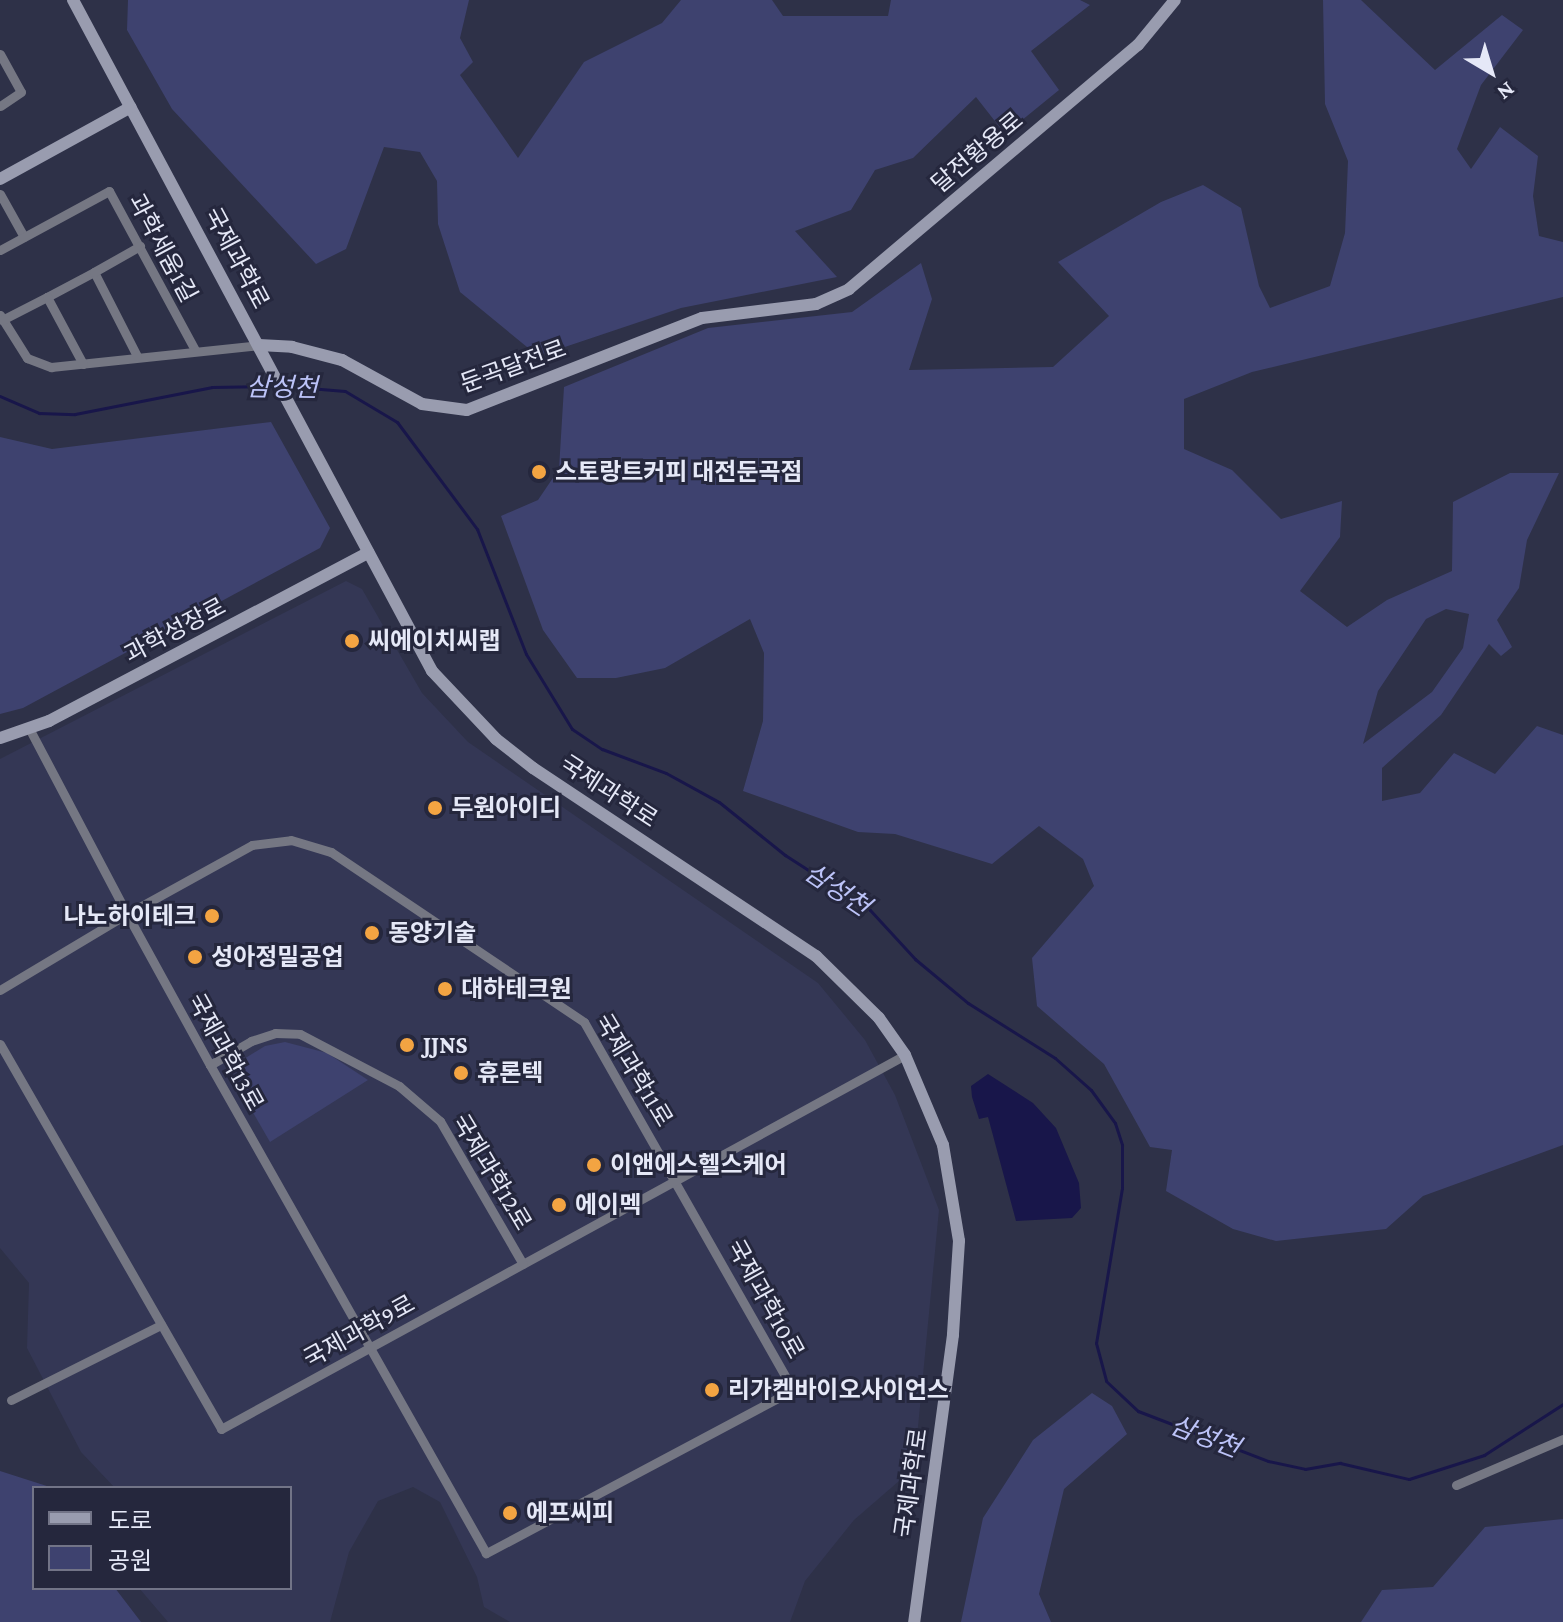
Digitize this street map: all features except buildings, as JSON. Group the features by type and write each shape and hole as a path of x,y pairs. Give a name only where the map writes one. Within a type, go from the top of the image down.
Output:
{"street":[{"name":"국제과학로","path":"73,0 432,671 496,739 816,956 879,1018 905,1055 943,1145 959,1241 953,1335 914,1622"},
{"name":"달전황용로","path":"788,308 816,304 849,289 1138,45 1175,0"},
{"path":"0,54 21,92 0,106"},
{"path":"0,179 131,107"},
{"name":"과학세움1길","path":"0,250 109,191 195,350"},
{"path":"0,194 24,237"},
{"path":"140,246 47,297 1,318 17,347 37,364 83,364 259,345"},
{"path":"94,272 137,356"},
{"path":"47,297 83,364"},
{"name":"둔곡달전로","path":"259,345 292,347 342,360 422,404 467,410 702,318 788,308"},
{"name":"과학성장로","path":"0,738 30,730 368,553"},
{"name":"국제과학13로","path":"30,730 210,1065 370,1348"},
{"name":"국제과학11로","path":"127,914 252,845 291,840 331,852 584,1022 676,1180"},
{"path":"0,990 127,914"},
{"name":"국제과학12로","path":"210,1065 251,1041 275,1033 300,1034 399,1086 440,1121 523,1264"},
{"name":"국제과학9로","path":"0,1044 221,1429 905,1055"},
{"name":"국제과학10로","path":"370,1348 486,1553 793,1390 676,1180"},
{"path":"11,1400 161,1325"},
{"path":"1456,1485 1563,1439"}],"shaded area":[{"path":"346,581 362,589 422,693 468,742 818,983 865,1040 895,1095 939,1210 914,1468 854,1520 805,1581 790,1622 510,1622 484,1607 477,1577 440,1502 413,1487 378,1501 349,1552 330,1622 168,1622 141,1590 292,1590 292,1486 113,1486 81,1452 27,1348 29,1283 0,1248 0,759"},
{"path":"988,1074 1033,1103 1056,1128 1079,1183 1081,1208 1072,1218 1016,1221 988,1117 979,1119 972,1097 971,1086"}],"green space":[{"path":"128,0 469,0 460,38 473,62 460,75 518,158 584,62 662,23 681,0 772,0 783,16 888,16 891,0 1080,0 1090,5 1031,51 1059,90 1005,134 976,97 913,158 875,170 851,210 795,231 837,277 681,308 538,356 460,292 438,224 437,181 420,152 384,147 346,249 316,264 172,109 127,30"},
{"path":"1323,0 1361,0 1435,70 1502,15 1523,30 1481,85 1457,149 1471,169 1500,127 1538,156 1533,196 1539,236 1563,242 1563,297 1252,372 1184,399 1184,449 1232,470 1281,519 1342,501 1340,537 1300,591 1347,627 1387,600 1452,571 1453,502 1510,473 1559,473 1527,540 1519,588 1497,620 1512,647 1501,656 1489,644 1441,715 1382,768 1382,801 1420,793 1454,753 1495,774 1537,726 1563,735 1563,1145 1423,1196 1386,1229 1276,1241 1233,1229 1166,1191 1172,1150 1150,1147 1104,1064 1037,1006 1032,958 1094,886 1083,859 1039,826 992,864 895,834 858,832 743,791 763,721 764,653 750,619 665,668 616,678 577,678 543,630 501,516 538,500 559,469 564,387 708,328 852,312 921,263 932,299 909,370 1053,367 1109,316 1058,262 1161,202 1203,185 1241,208 1259,286 1270,308 1330,286 1345,233 1348,161 1325,104","holes":["1446,609 1469,614 1463,648 1432,692 1363,744 1378,691 1426,619"]},
{"path":"271,422 330,528 320,548 23,708 0,714 0,437 52,449"},
{"path":"285,1042 327,1053 368,1080 270,1142 236,1083 239,1062 265,1046"},
{"path":"1092,1393 1112,1406 1127,1434 1064,1489 1039,1594 1051,1622 961,1622 983,1518 1033,1440"},
{"path":"0,1471 47,1486 32,1486 32,1590 117,1590 141,1622 0,1622"},
{"path":"1563,1519 1563,1622 1361,1622 1382,1590 1433,1587 1485,1527"}],"waterway":[{"name":"삼성천","path":"0,396 39,413 75,414 212,387 273,386"},
{"name":"삼성천","path":"285,386 345,391 397,422 477,529 526,654 572,729 602,749 666,773 719,802 785,855 870,910 915,959 968,1003 1055,1058 1091,1090 1115,1123 1122,1145 1122,1188 1096,1343 1106,1381 1138,1411 1268,1461 1305,1469 1340,1463 1409,1479 1484,1455 1563,1404"}],"place":[{"name":"스토랑트커피 대전둔곡점","path":"539,472"},
{"name":"씨에이치씨랩","path":"352,641"},
{"name":"두원아이디","path":"435,808"},
{"name":"나노하이테크","path":"212,916"},
{"name":"동양기술","path":"372,933"},
{"name":"성아정밀공업","path":"195,957"},
{"name":"대하테크원","path":"445,989"},
{"name":"JJNS","path":"407,1045"},
{"name":"휴론텍","path":"461,1073"},
{"name":"이앤에스헬스케어","path":"594,1165"},
{"name":"에이멕","path":"559,1205"},
{"name":"리가켐바이오사이언스","path":"712,1390"},
{"name":"에프씨피","path":"510,1513"}]}
